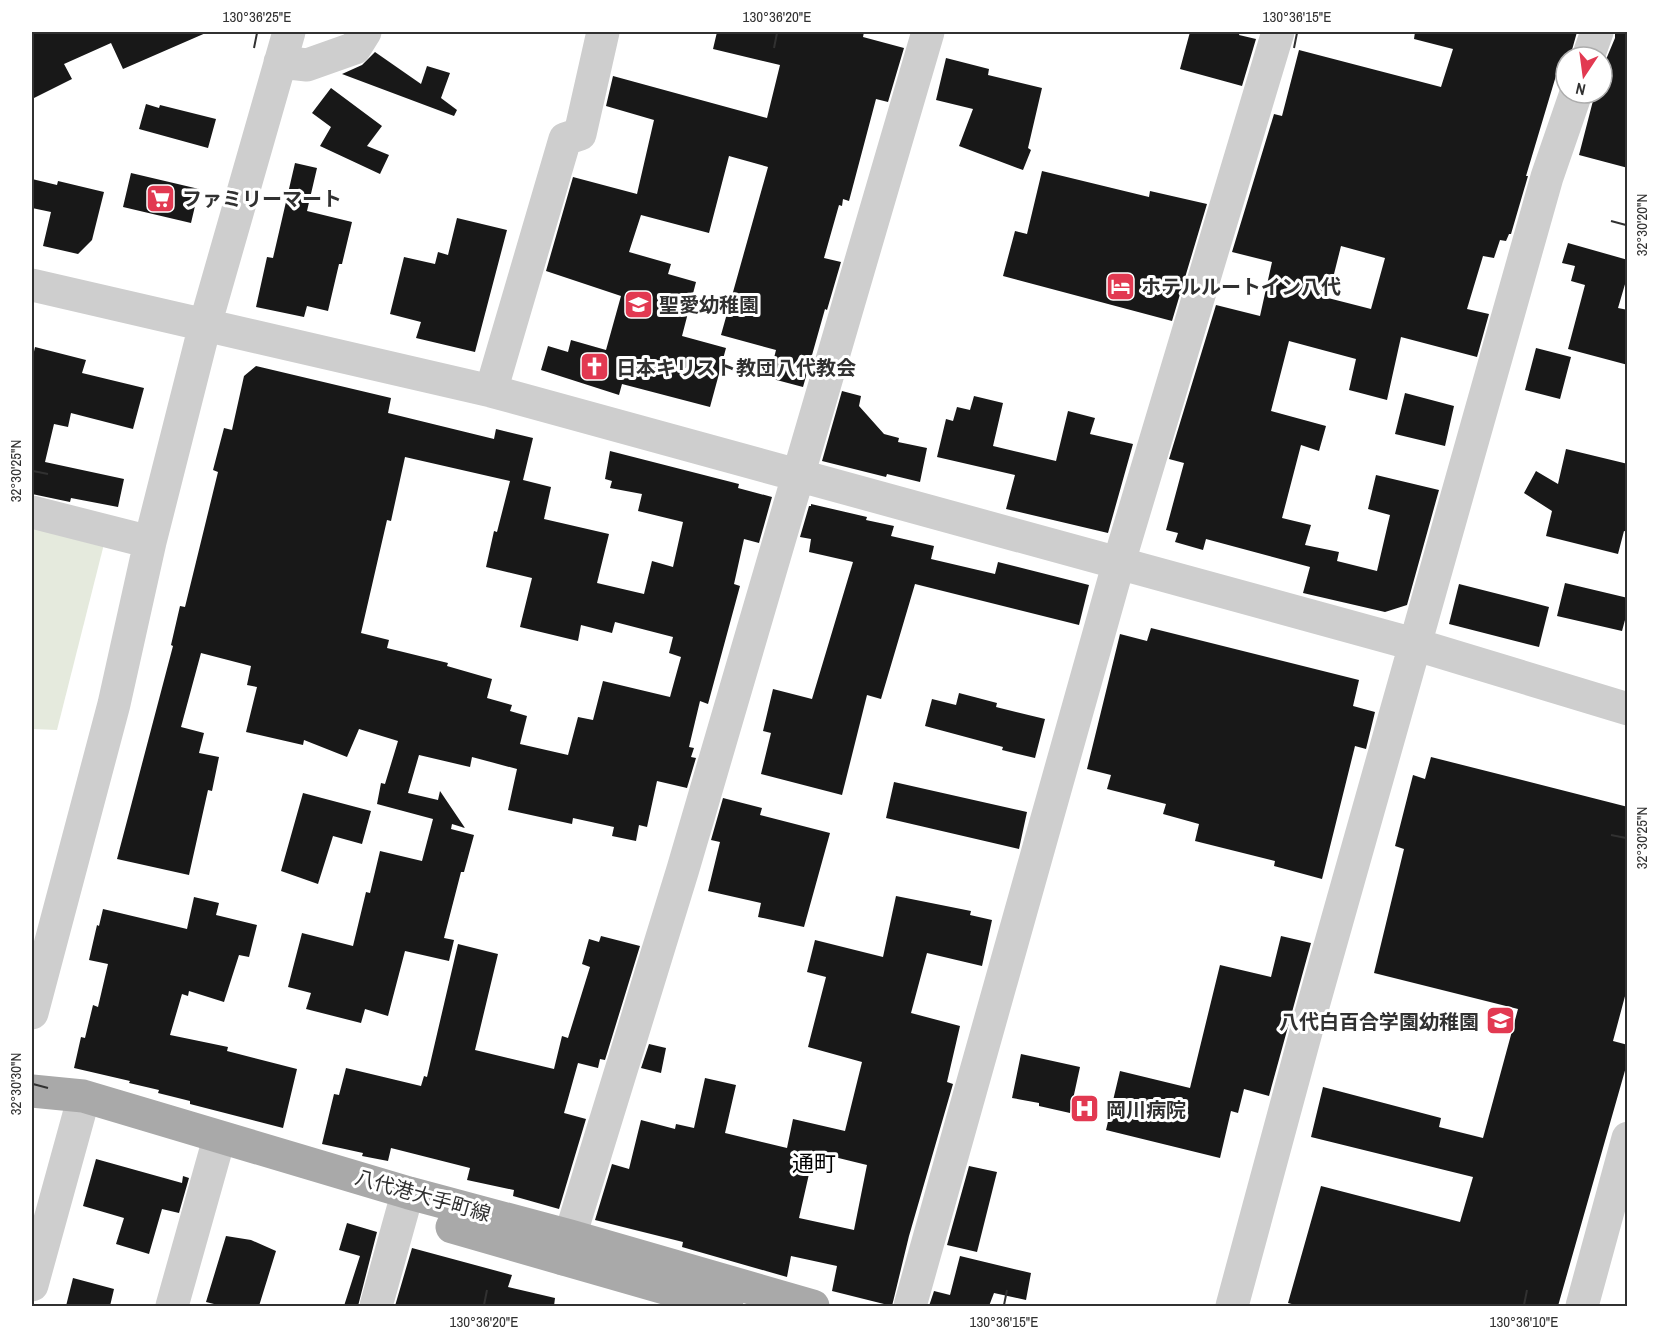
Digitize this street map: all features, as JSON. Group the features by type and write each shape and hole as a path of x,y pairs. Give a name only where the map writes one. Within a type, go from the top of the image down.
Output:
{"main road":[{"name":"八代港大手町線","path":"32,1093 83,1096 409,1193 727,1306"},
{"name":"八代港大手町線","path":"32,1093 80,1111 403,1209 456,1228 567,1248 813,1306"}],"street":[{"path":"32,1013 37,966 114,704 150,542 205,326 284,47 307,65 355,48 365,32"},
{"path":"491,391 565,139 580,134 603,32"},
{"path":"567,1248 683,869 928,32"},
{"path":"910,1306 1119,562 1278,32"},
{"path":"1232,1306 1316,995 1417,645 1544,188 1572,105"},
{"path":"32,285 491,391 1417,645 1628,709"},
{"path":"32,512 150,542"},
{"path":"32,1285 80,1111"},
{"path":"1582,1306 1628,1138"},
{"path":"172,1306 215,1153"},
{"path":"376,1306 403,1209"}],"shaded area":[{"path":"32,527 104,544 57,730 32,729"}],"building":[{"path":"32,32 208,32 123,69 111,43 64,64 72,79 32,99"},
{"path":"717,32 864,32 863,37 904,48 888,102 876,99 849,201 843,199 842,206 839,205 824,258 841,262 803,387 769,378 776,350 721,335 768,167 729,156 709,233 641,215 629,252 671,264 668,274 696,282 682,336 726,348 710,407 622,384 619,395 541,370 548,346 568,352 571,340 606,350 621,296 546,271 573,177 637,194 654,120 606,106 613,76 767,118 780,65 713,49"},
{"path":"1190,32 1240,32 1239,35 1256,39 1242,86 1180,69"},
{"path":"1415,32 1577,32 1573,45 1554,45 1554,82 1511,234 1506,241 1500,240 1494,258 1483,256 1467,309 1489,314 1477,357 1401,337 1387,400 1349,390 1356,359 1289,341 1271,411 1326,426 1319,451 1301,445 1282,518 1311,525 1305,545 1339,552 1337,561 1377,571 1390,515 1368,509 1376,475 1439,490 1407,605 1385,612 1303,593 1310,567 1206,539 1203,550 1175,542 1178,533 1166,530 1184,463 1169,459 1216,305 1260,316 1272,262 1232,252 1274,114 1282,116 1299,50 1441,87 1453,49 1414,39","holes":["1341,246 1385,258 1371,309 1328,298"]},
{"path":"1615,32 1628,32 1628,168 1579,155 1592,105 1614,105 1614,45 1612,45"},
{"path":"375,52 421,84 427,66 450,73 441,98 457,110 454,116 342,74 362,65"},
{"path":"946,58 989,69 988,75 1042,88 1028,148 1031,150 1023,170 959,146 973,109 936,100"},
{"path":"331,88 382,126 367,146 389,155 380,174 320,146 331,127 312,113"},
{"path":"146,104 159,108 160,105 216,119 208,148 139,129"},
{"path":"295,163 317,168 307,211 352,222 328,311 307,306 304,317 256,307 267,257 273,258"},
{"path":"1042,171 1149,197 1150,191 1207,204 1172,321 1003,276 1015,231 1027,234"},
{"name":"ファミリーマート","path":"131,173 199,189 191,223 123,207"},
{"path":"32,179 57,185 58,181 104,192 92,240 78,254 43,246 51,212 32,208"},
{"path":"457,218 507,230 475,352 416,338 421,322 390,314 404,257 435,264 438,252 448,255"},
{"path":"1568,243 1628,260 1628,274 1618,308 1628,310 1628,365 1568,349 1585,285 1571,281 1575,266 1562,263"},
{"path":"35,347 86,360 82,373 144,388 133,429 71,413 68,427 54,424 45,462 124,479 118,507 71,498 70,502 32,494 32,361"},
{"path":"1536,348 1571,357 1560,399 1525,390"},
{"path":"256,366 391,398 388,413 494,439 496,429 533,438 523,480 551,487 544,519 609,534 597,583 644,594 652,561 673,567 683,522 638,511 642,494 610,488 612,481 605,479 610,451 739,484 738,488 772,497 759,543 744,539 734,584 740,586 708,704 700,701 689,747 694,748 691,757 696,758 687,788 657,781 647,827 639,825 636,841 612,836 614,827 573,818 572,824 508,810 517,769 472,757 470,767 419,755 408,793 438,800 440,791 465,828 452,824 451,829 474,835 464,872 461,872 444,938 454,940 449,961 405,951 388,1016 365,1009 361,1023 306,1009 311,993 288,987 302,933 353,946 366,892 370,893 380,851 422,861 433,819 377,804 381,783 385,784 398,741 359,729 347,757 304,740 303,745 246,732 257,687 247,685 251,666 201,653 181,727 204,733 199,753 219,757 212,791 208,790 189,875 117,859 173,646 171,645 180,606 185,607 218,472 213,470 224,428 232,430 244,376","holes":["405,457 510,481 497,532 494,531 486,567 532,578 520,627 578,641 581,625 612,633 615,622 673,637 669,653 681,657 670,697 603,681 593,720 578,717 568,755 520,744 527,716 510,711 512,705 487,698 492,679 447,666 448,663 387,648 389,640 361,633 387,520 391,521"]},
{"path":"842,391 861,396 859,406 884,434 899,438 898,442 927,448 920,482 887,474 886,477 822,461"},
{"path":"1405,393 1454,406 1445,446 1395,434"},
{"path":"974,396 1003,403 993,446 1056,461 1068,411 1095,418 1090,434 1133,444 1108,533 1006,509 1015,475 937,457 946,419 953,421 957,407 970,410"},
{"path":"1566,449 1628,464 1628,532 1624,531 1618,554 1546,536 1552,511 1524,493 1536,471 1558,484"},
{"path":"811,504 894,526 891,536 934,546 931,559 995,574 998,562 1089,585 1079,625 915,584 881,699 867,695 842,795 761,774 771,733 763,731 773,689 812,699 853,562 809,552 811,539 800,537"},
{"path":"1565,583 1628,598 1628,609 1622,631 1557,616"},
{"path":"1459,584 1549,607 1539,647 1449,624"},
{"path":"1151,628 1359,680 1353,706 1375,712 1366,749 1355,746 1322,879 1274,866 1275,861 1195,841 1199,824 1163,814 1166,804 1107,789 1111,775 1087,769 1120,634 1147,641"},
{"path":"959,693 997,703 996,707 1045,719 1035,758 925,726 932,699 956,705"},
{"path":"1431,757 1628,807 1628,985 1613,1041 1628,1045 1628,1060 1558,1306 1299,1306 1288,1303 1321,1186 1460,1222 1473,1177 1311,1137 1323,1087 1441,1118 1439,1127 1483,1138 1518,1009 1374,973 1404,849 1395,846 1413,775 1425,779"},
{"path":"894,782 1027,812 1019,849 886,818"},
{"path":"303,793 371,811 362,844 333,836 318,884 281,871"},
{"path":"723,798 762,808 760,815 830,833 804,927 758,917 761,903 708,891 720,842 711,840"},
{"path":"896,896 971,911 970,915 992,920 982,966 927,953 911,1013 960,1026 947,1082 953,1084 909,1236 892,1306 832,1291 837,1266 791,1256 787,1277 682,1247 683,1242 595,1220 612,1164 629,1169 641,1120 675,1129 676,1124 694,1128 705,1078 736,1085 725,1133 787,1148 793,1119 845,1131 862,1062 808,1047 826,977 807,972 815,940 883,957","holes":["814,1152 867,1165 854,1230 799,1218"]},
{"path":"194,897 219,903 216,915 257,925 249,957 239,955 224,1002 189,991 188,996 182,994 170,1035 228,1047 227,1051 297,1069 283,1128 190,1104 190,1101 158,1093 159,1090 129,1083 130,1081 74,1068 81,1037 85,1038 93,1005 98,1007 108,964 89,960 103,909 187,929"},
{"path":"601,936 640,946 605,1060 600,1059 598,1068 578,1063 564,1113 586,1119 559,1209 513,1196 514,1190 467,1180 470,1168 391,1148 388,1161 322,1144 334,1094 339,1095 346,1068 421,1086 424,1076 427,1077 458,944 498,954 475,1050 554,1069 562,1036 568,1038 590,967 582,964 589,939 599,942"},
{"path":"1281,936 1311,943 1269,1096 1244,1089 1238,1113 1231,1111 1220,1158 1106,1130 1120,1071 1190,1088 1220,965 1271,977"},
{"path":"649,1044 666,1048 661,1073 641,1068"},
{"path":"1021,1054 1080,1067 1070,1113 1039,1106 1039,1103 1012,1098"},
{"path":"96,1159 182,1183 183,1176 189,1178 179,1213 162,1209 149,1254 116,1244 124,1218 83,1206"},
{"path":"969,1166 997,1172 977,1252 947,1245"},
{"path":"347,1223 377,1232 358,1306 344,1306 360,1256 339,1250"},
{"path":"226,1236 251,1240 276,1251 259,1306 222,1306 206,1302"},
{"path":"412,1248 512,1275 508,1287 555,1298 554,1306 395,1306"},
{"path":"960,1256 1031,1273 1026,1300 994,1293 989,1306 929,1306 934,1291 950,1295"},
{"path":"73,1278 114,1289 110,1306 66,1306"}],"place":[{"name":"ファミリーマート","path":"161,198"},
{"name":"ホテルルートイン八代","path":"1120,286"},
{"name":"聖愛幼稚園","path":"638,304"},
{"name":"日本キリスト教団八代教会","path":"595,367"},
{"name":"八代白百合学園幼稚園","path":"1500,1021"},
{"name":"岡川病院","path":"1085,1109"}],"district":[{"name":"通町","path":"814,1163"}]}
